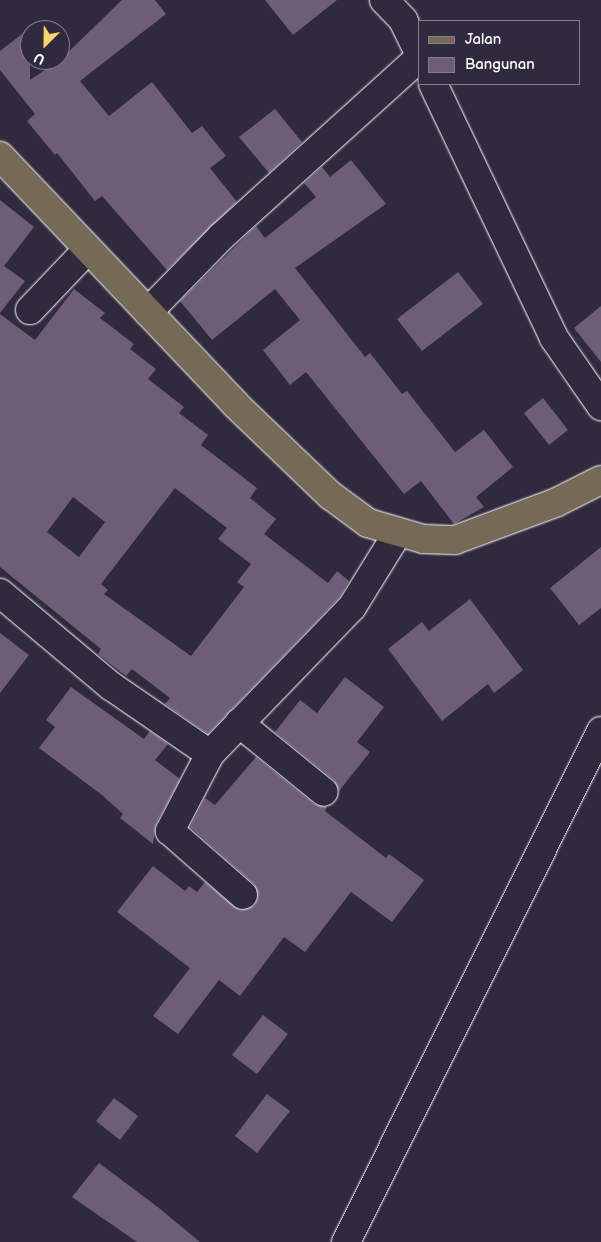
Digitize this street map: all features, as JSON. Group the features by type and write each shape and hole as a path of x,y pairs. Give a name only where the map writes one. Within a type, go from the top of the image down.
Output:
{"main road":[{"path":"0,156 148,312 330,495 368,523 397,534 455,540 557,502 601,480"}],"street":[{"path":"384,0 403,20 418,52"},
{"path":"148,312 222,236 418,58"},
{"path":"433,85 554,338 601,406"},
{"path":"30,310 88,249"},
{"path":"243,895 170,831 210,754 352,608 397,534"},
{"path":"0,593 111,686 210,754"},
{"path":"239,723 324,792"},
{"path":"346,1242 601,731"}],"building":[{"path":"122,0 155,0 166,14 80,81 109,116 152,82 192,133 202,126 226,156 210,168 237,202 167,270 102,196 95,201 57,153 55,155 27,121 35,114 0,70 0,51 20,36 20,70 30,70 30,80 45,70 70,70 70,50"},
{"path":"265,0 337,0 293,35"},
{"path":"275,109 302,142 269,173 239,137"},
{"path":"351,160 386,204 295,268 365,357 370,353 402,394 407,391 455,452 484,430 513,467 476,497 484,507 454,524 421,481 404,494 306,372 290,385 263,350 300,320 275,289 212,340 180,301 256,226 265,238 316,197 304,183 322,167 330,177"},
{"path":"0,200 34,227 4,266 25,281 0,313"},
{"path":"458,272 483,304 422,351 397,319"},
{"path":"74,289 105,313 100,318 134,344 130,349 156,369 148,379 184,407 179,413 208,435 201,445 257,488 250,498 276,519 264,534 328,583 337,571 349,581 340,597 208,734 165,704 170,698 132,669 126,676 98,654 101,649 0,567 0,314 35,340","holes":["175,488 227,528 218,539 251,564 237,582 244,587 191,656 104,594 108,590 101,584","73,497 105,522 79,557 47,532"]},
{"path":"601,306 601,362 574,328"},
{"path":"543,398 568,430 549,445 524,413"},
{"path":"601,547 601,608 579,625 550,588"},
{"path":"470,599 523,670 494,693 488,684 442,721 388,649 422,622 429,631"},
{"path":"0,633 29,655 0,693"},
{"path":"345,677 384,707 357,742 370,752 339,791 334,780 275,732 300,700 317,713"},
{"path":"71,687 144,739 150,731 168,744 155,760 180,779 156,824 153,844 120,818 123,814 102,795 39,748 55,727 46,720"},
{"path":"256,757 314,804 327,807 325,811 386,858 389,854 424,880 392,922 351,892 305,952 284,937 240,996 219,980 178,1034 153,1016 190,968 117,912 153,866 185,891 189,886 197,892 205,882 239,910 254,906 258,898 254,884 190,827 205,798 215,805"},
{"path":"263,1015 288,1034 257,1074 232,1055"},
{"path":"267,1094 290,1111 257,1153 235,1136"},
{"path":"114,1098 138,1116 120,1140 96,1121"},
{"path":"99,1163 159,1208 200,1242 137,1242 72,1197"}]}
